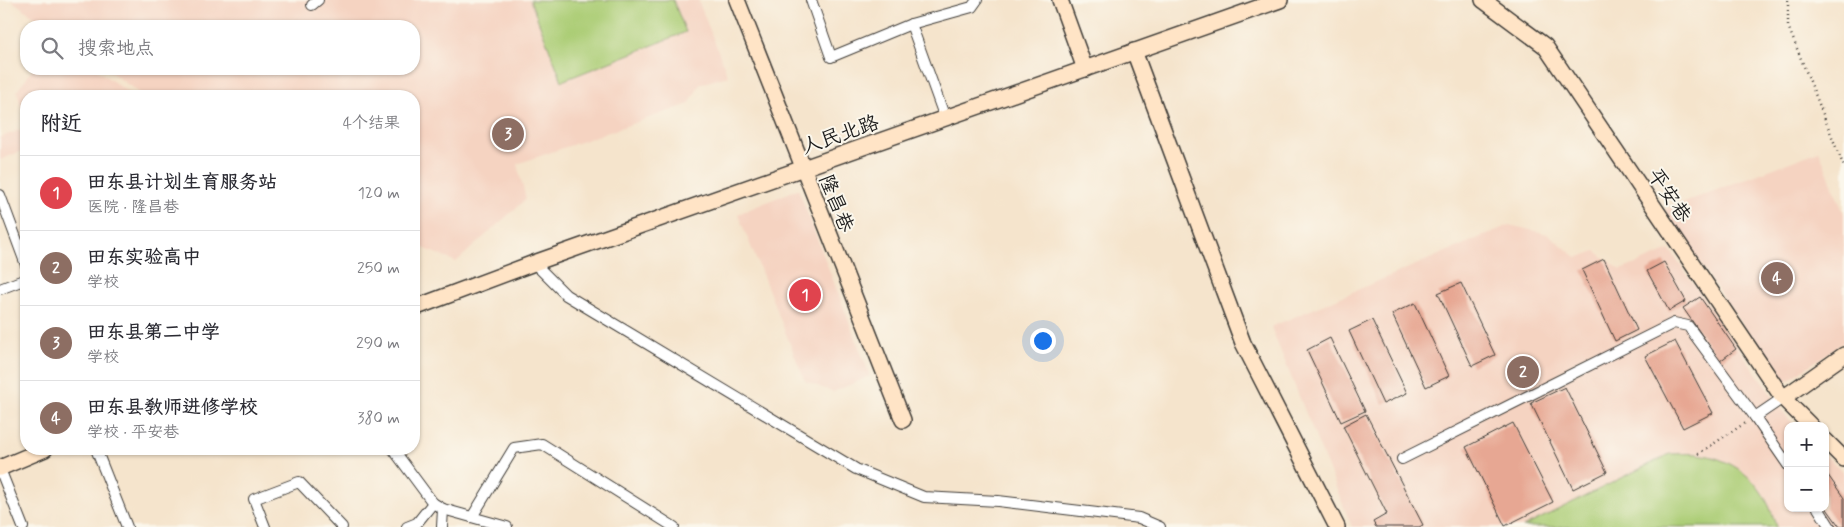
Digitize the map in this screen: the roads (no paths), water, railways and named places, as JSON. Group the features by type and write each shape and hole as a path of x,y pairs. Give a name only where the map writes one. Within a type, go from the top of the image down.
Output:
{"street":[{"name":"隆昌巷","path":"737,0 903,420"},
{"path":"811,0 831,57 911,24 972,7 977,0"},
{"path":"1060,0 1085,69"},
{"name":"人民北路","path":"420,306 534,263 1280,0"},
{"name":"平安巷","path":"1483,0 1544,46 1783,398 1807,422"},
{"path":"911,24 945,118"},
{"path":"1134,51 1243,344 1337,527"},
{"path":"0,195 20,249"},
{"path":"534,263 566,295 864,472 924,497 998,501 1139,518 1160,527"},
{"path":"0,289 20,281"},
{"path":"1402,459 1674,323 1688,326 1784,458"},
{"path":"1755,417 1844,355"},
{"path":"472,517 514,448 542,444 674,527"},
{"path":"1829,444 1844,459"},
{"path":"23,527 0,468 31,455"},
{"path":"98,455 127,527"},
{"path":"397,455 433,503 443,509 507,527"},
{"path":"265,527 254,499 299,482 342,527"},
{"path":"407,527 417,523 433,503"},
{"path":"442,527 443,509"},
{"path":"1821,512 1830,527"}],"place":[{"name":"田东县第二中学","path":"508,134"},
{"name":"田东县教师进修学校","path":"1777,278"},
{"name":"田东县计划生育服务站","path":"805,295"},
{"name":"田东实验高中","path":"1523,372"}]}
